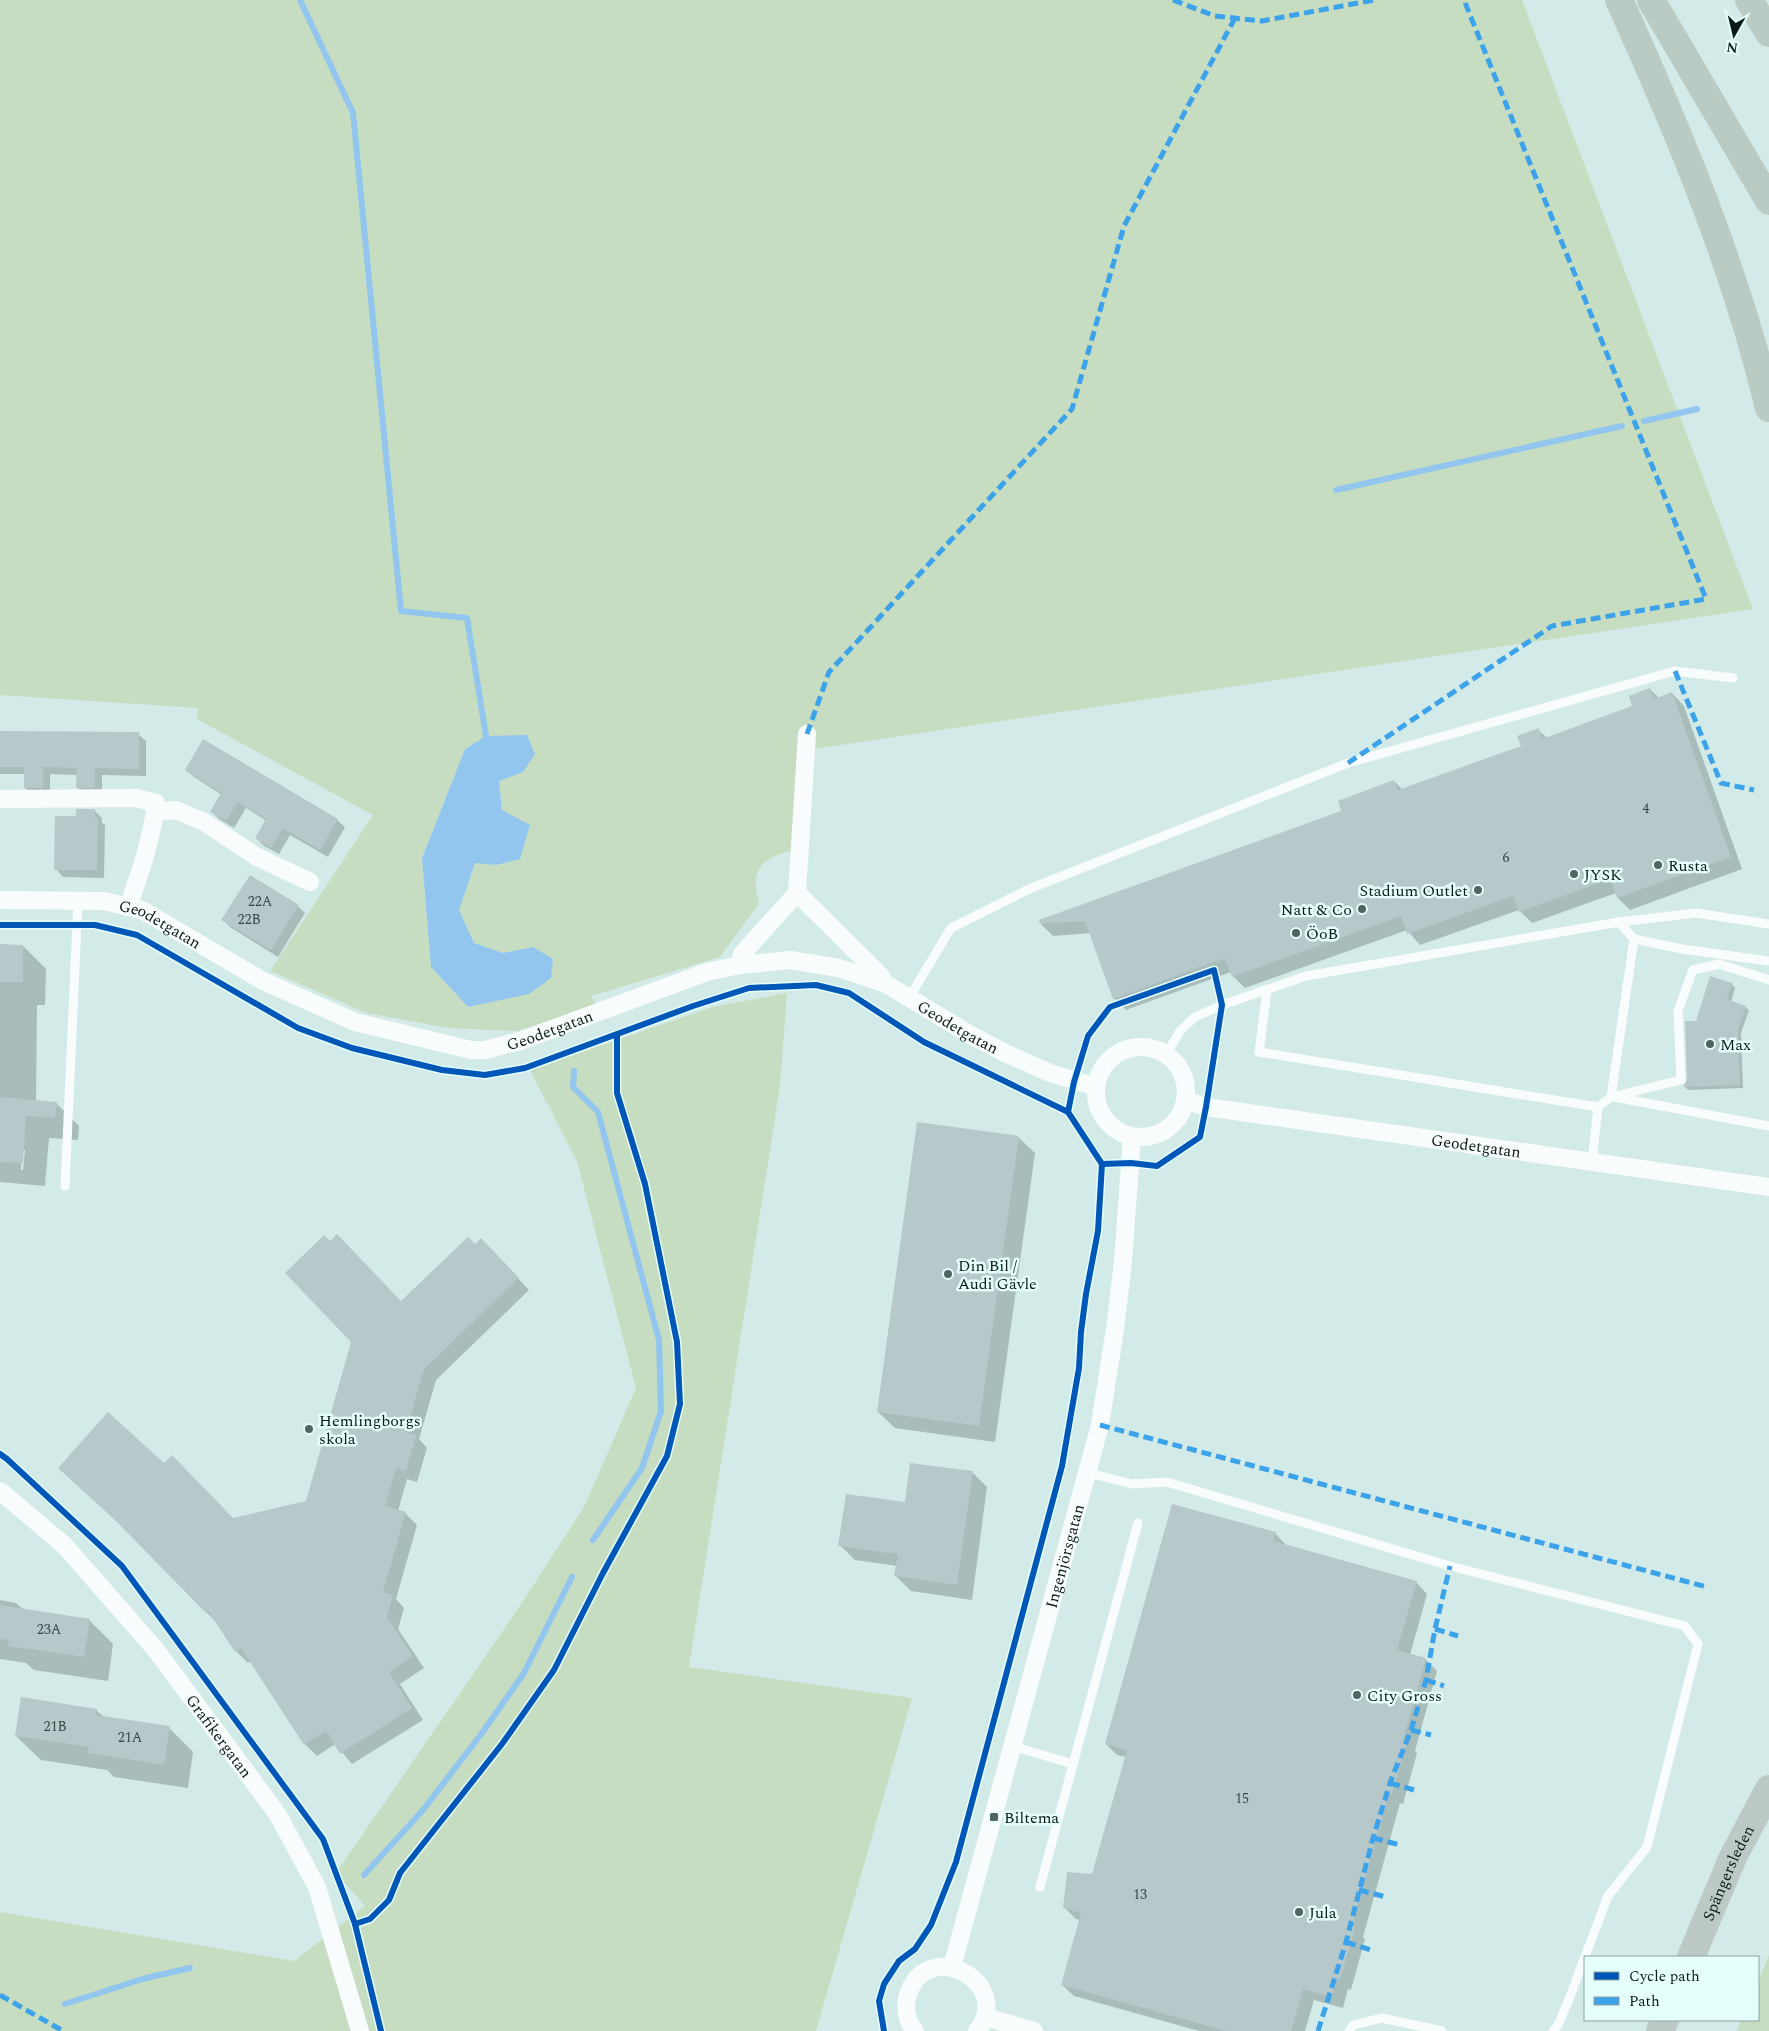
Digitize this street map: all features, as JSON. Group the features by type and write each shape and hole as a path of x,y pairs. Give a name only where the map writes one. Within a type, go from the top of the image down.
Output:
{"highway":[{"path":"1619,0 1668,108 1706,204 1742,314 1769,408"},
{"path":"1651,0 1769,201"},
{"path":"1749,0 1769,33"},
{"path":"1765,0 1769,5"}],"main road":[{"name":"Spängersleden","path":"1693,1956 1733,1858 1769,1789"},
{"name":"Spängersleden","path":"1694,1956 1769,1818"}],"street":[{"path":"740,965 742,954 797,892 807,734"},
{"path":"0,799 138,798 156,803 140,872 128,907"},
{"path":"155,812 176,810 204,822 257,857 310,882"},
{"path":"797,892 879,974 886,984"},
{"name":"Geodetgatan","path":"0,900 104,901 142,910 264,981 355,1022 471,1050 485,1050 520,1041 707,972 740,965 790,960 839,968 886,984 969,1034 1005,1053 1050,1073 1096,1087"},
{"path":"1141,1047 1154,1049 1166,1055 1176,1064 1182,1074 1186,1087 1181,1114 1172,1125 1154,1135 1132,1137 1120,1132 1100,1114 1096,1100 1099,1074 1106,1063 1122,1052 1141,1047"},
{"name":"Geodetgatan","path":"1185,1100 1206,1107 1769,1187"},
{"name":"Ingenjörsgatan","path":"952,1967 1100,1425 1123,1262 1132,1137"},
{"name":"Grafikergatan","path":"0,1491 64,1545 156,1650 278,1815 317,1887 360,2031"},
{"path":"915,2031 907,2016 906,2004 909,1991 916,1980 927,1972 939,1967 952,1967 965,1972 975,1980 983,1991 986,2004 981,2024 1034,2031"}],"lane":[{"path":"909,998 951,928 1029,888 1339,766 1675,671 1733,678"},
{"path":"65,1186 78,901"},
{"path":"1166,1055 1180,1031 1194,1017 1306,976 1619,922 1696,913 1769,924"},
{"path":"1619,922 1634,939 1682,949 1769,961"},
{"path":"1611,1097 1634,939"},
{"path":"1592,1161 1598,1107 1611,1097 1681,1080 1678,1011 1693,970 1718,964 1769,980"},
{"path":"1267,990 1259,1052 1598,1107"},
{"path":"1611,1097 1769,1126"},
{"path":"1086,1472 1132,1484 1167,1482 1450,1566 1685,1626 1698,1644 1647,1847 1608,1896 1585,1956"},
{"path":"1040,1887 1138,1523"},
{"path":"1012,1746 1073,1764"},
{"path":"1553,2031 1558,2025 1584,1959"},
{"path":"1349,2031 1353,2025 1382,2018 1442,2031"}],"green space":[{"path":"0,0 1522,0 1753,609 807,750 800,848 778,855 763,864 758,871 756,879 759,903 720,957 591,996 597,1006 517,1031 448,1028 367,1013 270,971 373,815 197,719 198,708 0,695","holes":["486,736 523,772 499,781 502,810 496,865 475,863 459,910 474,943 503,953 533,947 468,1007 431,967 422,858 465,749"]},
{"path":"787,993 780,1086 689,1667 912,1698 816,2031 0,2031 0,1912 294,1961 365,1906 336,1873 522,1603 585,1505 636,1388 577,1161 530,1070 712,1007"},
{"path":"1769,1955 1769,2031 1737,2031 1741,2021 1759,2021 1759,1980"}],"water":[{"path":"527,735 535,754 523,772 499,781 502,810 530,825 520,859 496,865 475,863 459,910 474,943 503,953 533,947 553,959 551,978 529,994 468,1007 431,967 422,858 465,749 486,736"}],"building":[{"path":"1650,688 1654,699 1672,692 1731,857 1617,898 1610,879 1519,912 1513,896 1407,934 1401,916 1232,977 1225,958 1113,999 1085,921 1040,924 1039,920 1341,811 1338,801 1394,780 1398,790 1521,746 1517,736 1539,728 1542,739 1632,706 1629,696"},
{"path":"0,731 139,732 139,769 95,768 95,788 76,788 77,768 43,767 43,788 24,788 24,767 0,767"},
{"path":"203,739 338,819 320,850 283,828 271,848 255,838 266,819 238,802 226,821 210,812 221,793 185,770"},
{"path":"76,809 95,809 95,817 98,817 97,870 54,870 55,816 76,816"},
{"path":"250,875 299,905 271,950 221,920"},
{"path":"0,944 23,945 23,982 0,982"},
{"name":"Max","path":"1710,976 1732,983 1727,999 1746,1006 1738,1029 1740,1085 1683,1087 1687,1080 1685,1021 1696,1021"},
{"path":"0,1097 57,1102 55,1118 26,1116 23,1163 0,1162"},
{"name":"Din Bil / Audi Gävle","path":"917,1122 1019,1136 979,1426 877,1412"},
{"path":"337,1234 401,1301 468,1237 475,1244 481,1238 519,1278 424,1369 406,1432 416,1435 406,1471 396,1468 385,1506 406,1512 383,1592 393,1595 387,1617 413,1656 389,1672 412,1708 340,1754 326,1731 304,1745 241,1648 235,1652 209,1612 206,1613 116,1521 58,1468 108,1412 164,1463 172,1455 233,1518 306,1501 351,1342 285,1273 324,1235 330,1241"},
{"path":"910,1463 973,1471 957,1585 894,1576 898,1554 838,1546 846,1494 905,1502"},
{"path":"1172,1504 1276,1532 1273,1541 1417,1581 1397,1650 1426,1658 1403,1740 1407,1741 1392,1794 1389,1793 1352,1926 1355,1927 1340,1980 1337,1979 1332,1997 1303,1989 1291,2031 1226,2031 1061,1985 1081,1913 1063,1908 1067,1872 1092,1874 1127,1750 1105,1744"},
{"path":"0,1605 90,1619 84,1657 8,1646 9,1640 0,1639"},
{"path":"21,1697 97,1709 96,1715 170,1726 164,1765 88,1753 89,1747 15,1736"}],"waterway":[{"path":"300,0 353,113 401,611 467,618 486,736 484,743"},
{"path":"1644,421 1697,409"},
{"path":"1336,490 1622,426"},
{"path":"574,1071 573,1087 598,1112 659,1340 661,1411 642,1468 593,1540"},
{"path":"364,1875 423,1810 482,1733 524,1673 572,1577"},
{"path":"65,2004 142,1979 190,1968"}],"marked path":[{"path":"1173,0 1215,16 1262,21 1374,0"},
{"path":"1348,763 1552,626 1706,599 1464,0"},
{"path":"807,734 829,672 1072,409 1124,226 1235,18"},
{"path":"1675,671 1721,783 1754,790"},
{"path":"1100,1425 1707,1587"},
{"path":"1318,2031 1346,1942 1373,1838 1390,1783 1411,1730 1426,1680 1435,1629 1450,1566"},
{"path":"1435,1629 1458,1636"},
{"path":"1426,1680 1444,1686"},
{"path":"1411,1730 1431,1735"},
{"path":"1390,1783 1414,1790"},
{"path":"1373,1838 1400,1845"},
{"path":"1359,1890 1386,1897"},
{"path":"1346,1942 1371,1950"},
{"path":"0,1995 63,2031"}],"cycle path":[{"path":"0,925 95,925 137,935 298,1028 352,1048 442,1070 485,1075 525,1068 693,1006 749,988 816,985 849,993 924,1042 1068,1112 1102,1164 1098,1231 1086,1294 1079,1368 1062,1466 956,1862 931,1925 915,1949 899,1961 884,1984 879,2001 884,2031"},
{"path":"1068,1112 1074,1082 1088,1036 1110,1007 1214,970 1222,1005 1200,1137 1157,1166 1131,1163 1102,1164"},
{"path":"355,1924 370,1919 389,1900 400,1873 502,1744 554,1670 603,1573 667,1456 680,1404 677,1342 645,1184 617,1093 617,1035"},
{"path":"0,1454 122,1566 323,1839 355,1924 381,2031"}],"place":[{"name":"Rusta","path":"1658,865"},
{"name":"JYSK","path":"1574,874"},
{"name":"Stadium Outlet","path":"1478,890"},
{"name":"Natt & Co","path":"1362,909"},
{"name":"ÖoB","path":"1296,933"},
{"name":"Max","path":"1710,1044"},
{"name":"Din Bil / Audi Gävle","path":"948,1274"},
{"name":"Hemlingborgs skola","path":"309,1429"},
{"name":"City Gross","path":"1357,1695"},
{"name":"Biltema","path":"994,1817"},
{"name":"Jula","path":"1299,1912"}]}
